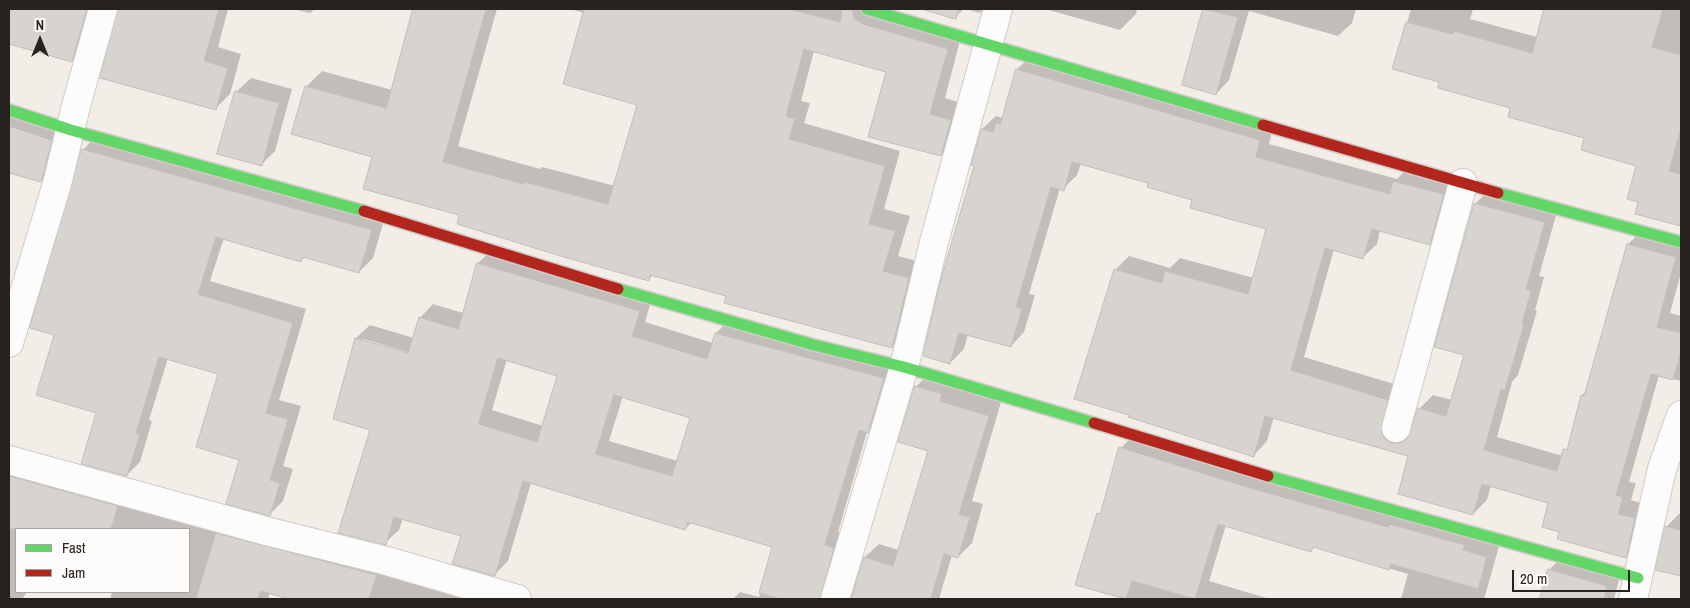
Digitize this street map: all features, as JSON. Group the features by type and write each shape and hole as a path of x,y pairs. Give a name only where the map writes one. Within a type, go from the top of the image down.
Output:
{"street":[{"path":"9,343 71,130 103,9"},
{"path":"867,9 1462,183 1681,242"},
{"path":"835,599 904,367 934,242 998,9"},
{"path":"9,110 71,130 357,209 560,272 804,342 904,367 1251,472 1404,512 1636,588 1662,469 1681,415"},
{"path":"1396,428 1462,183"},
{"path":"9,460 270,532 387,561 517,599"}],"building":[{"path":"9,9 87,9 72,62 9,44"},
{"path":"118,9 219,9 204,61 228,68 216,110 100,78"},
{"path":"413,9 486,9 443,162 608,204 637,105 563,84 584,9 789,9 840,22 842,9 852,9 855,19 863,24 948,49 930,114 951,120 941,156 868,137 886,72 804,49 786,116 795,119 789,139 885,166 869,224 895,231 883,271 909,278 892,348 724,303 726,296 650,275 649,281 564,257 457,224 459,215 363,189 372,157 291,134 305,86 386,108"},
{"path":"922,9 959,9 956,19"},
{"path":"1203,9 1238,17 1216,95 1182,85"},
{"path":"1544,9 1663,9 1652,47 1681,55 1681,128 1669,171 1681,174 1681,226 1635,214 1638,202 1627,199 1636,166 1581,150 1584,138 1508,117 1510,108 1438,88 1439,82 1392,69 1406,22 1453,34 1454,31 1532,53"},
{"path":"1016,69 1260,140 1256,157 1390,194 1393,181 1444,194 1430,245 1372,229 1363,259 1325,248 1291,370 1388,400 1381,431 1385,439 1391,443 1400,443 1407,439 1418,408 1446,416 1464,355 1434,347 1474,203 1545,222 1526,289 1531,291 1522,324 1524,325 1505,390 1501,389 1484,450 1557,471 1563,449 1567,450 1581,395 1584,396 1627,244 1676,257 1657,327 1681,333 1681,351 1673,380 1651,374 1616,495 1623,497 1618,514 1635,518 1626,558 1557,539 1559,532 1542,527 1548,503 1482,484 1473,515 1398,494 1408,456 1265,416 1254,457 1128,417 1129,415 1074,399 1114,269 1162,283 1165,271 1248,294 1266,229 1190,208 1192,200 1147,187 1148,183 1072,162 1064,191 1051,187 1016,307 1022,309 1011,347 959,333 950,364 923,356 939,286 974,166 971,165 981,129 993,132 996,123 1000,124"},
{"path":"235,91 279,103 262,166 217,154"},
{"path":"9,126 52,140 41,182 9,173"},
{"path":"82,149 372,230 359,273 303,257 301,262 216,237 198,294 293,323 266,413 288,419 270,480 280,483 270,516 226,504 239,460 196,447 218,374 159,357 136,433 140,434 127,476 81,464 96,413 36,395 54,335 30,328"},
{"path":"477,263 640,311 632,336 707,359 715,333 884,378 868,433 859,430 825,545 834,548 820,599 781,599 759,593 772,547 688,522 685,530 523,481 495,576 452,564 461,536 394,517 386,545 338,533 370,430 333,419 355,338 408,353 419,317 458,329","holes":["498,358 557,376 537,442 479,424","614,395 690,418 672,476 596,454"]},
{"path":"915,386 942,394 940,401 989,416 959,514 970,518 958,558 944,554 931,599 851,599 864,557 893,566 928,451 898,442"},
{"path":"1119,447 1247,487 1388,527 1389,524 1465,545 1463,550 1487,557 1478,589 1391,564 1389,570 1313,547 1311,552 1218,524 1195,599 1132,581 1126,599 1075,585 1097,513 1100,514"},
{"path":"9,476 118,506 111,528 9,529"},
{"path":"1665,526 1681,530 1681,576 1655,570"},
{"path":"216,533 377,575 369,599 289,599 260,591 258,599 196,599"},
{"path":"1548,569 1607,586 1604,599 1540,599"}],"traffic: fast":[{"path":"867,9 1263,125"},
{"path":"9,110 71,130 364,211"},
{"path":"1498,193 1681,242"},
{"path":"618,289 814,345 904,367 1094,423"},
{"path":"1268,476 1638,578"}],"traffic: jam":[{"path":"1263,125 1498,193"},
{"path":"364,211 618,289"},
{"path":"1094,423 1268,476"}]}
